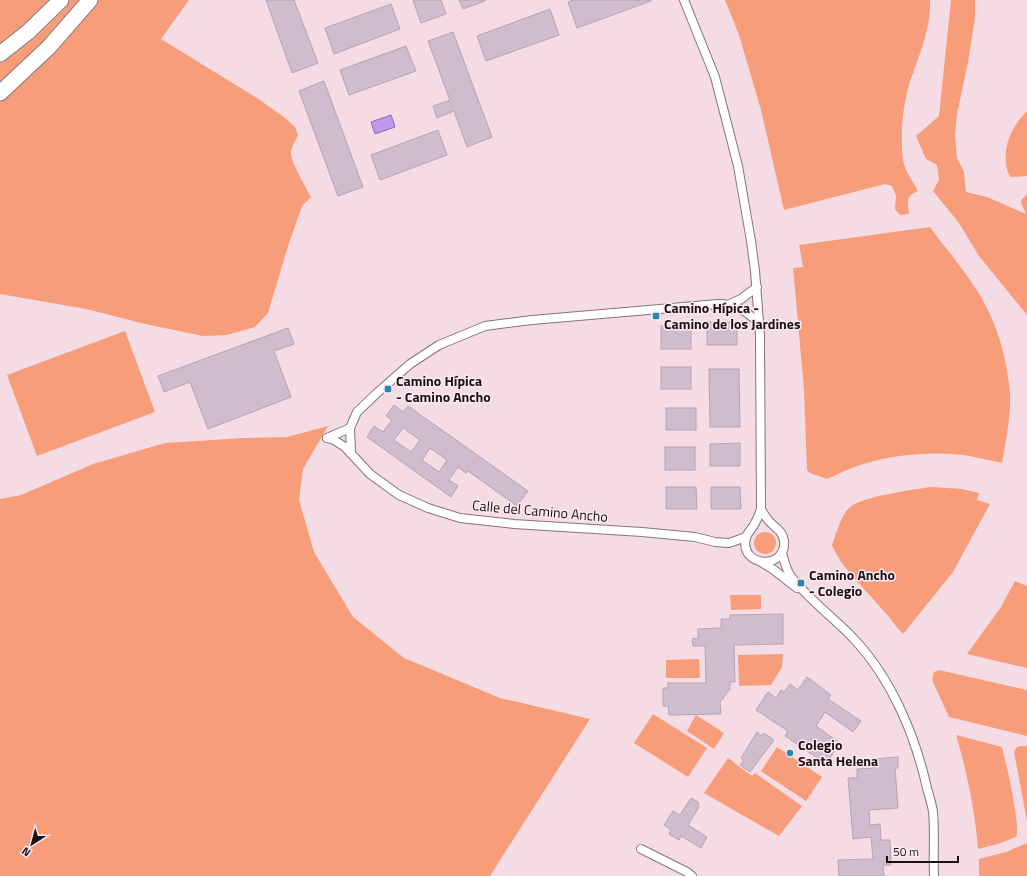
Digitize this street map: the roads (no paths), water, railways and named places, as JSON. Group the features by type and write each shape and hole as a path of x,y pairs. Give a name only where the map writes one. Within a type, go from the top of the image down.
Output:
{"highway":[{"path":"0,54 28,32 62,0"},
{"path":"0,93 49,47 90,0"}],"street":[{"path":"684,0 715,77 729,130 746,210 756,270 759,323 762,509 749,531 745,543 750,555 755,560 774,570 809,596"},
{"path":"351,453 350,428 357,412 377,393 410,364 439,345 485,326 532,320 730,304 741,300 757,286"},
{"path":"730,304 746,312 759,323"},
{"name":"Calle del Camino Ancho","path":"350,428 327,438 342,445 370,474 400,495 428,508 460,518 514,524 642,532 695,537 715,542 729,543 746,537"},
{"path":"762,509 772,525"},
{"path":"753,526 766,523 772,525 778,528 784,540 782,553 773,561 761,562"},
{"path":"782,553 790,575 809,596 844,628 866,652 884,680 914,740 933,811 934,876"},
{"path":"640,849 687,872 692,876"}],"place":[{"name":"Camino Hípica - Camino de los Jardines","path":"656,316"},
{"name":"Camino Hípica - Camino Ancho","path":"388,389"},
{"name":"Camino Ancho - Colegio","path":"801,583"},
{"name":"Colegio Santa Helena","path":"790,753"}]}
